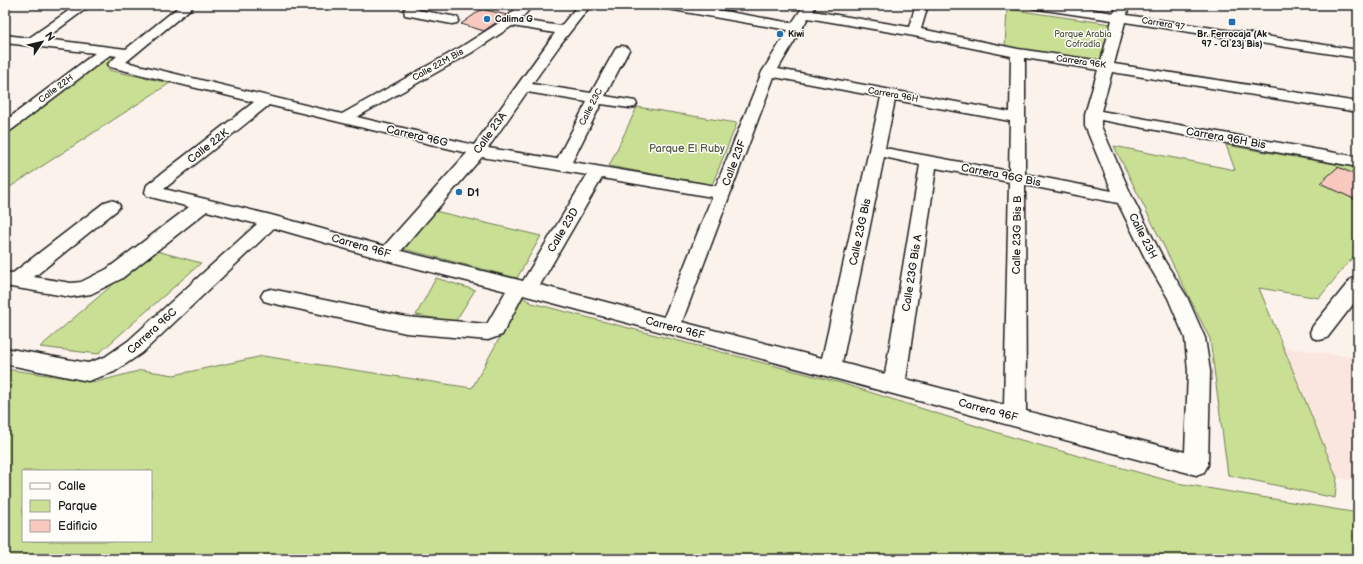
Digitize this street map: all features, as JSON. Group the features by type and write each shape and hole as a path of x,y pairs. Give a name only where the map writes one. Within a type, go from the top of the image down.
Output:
{"street":[{"path":"32,42 85,5"},
{"path":"5,39 128,53 189,5"},
{"path":"415,5 410,12 452,20"},
{"name":"Calle 22M Bis","path":"343,118 466,50 510,22 528,5"},
{"name":"Calle 23A","path":"388,254 478,151 564,30 585,5"},
{"path":"668,5 796,28"},
{"path":"914,32 922,5"},
{"name":"Carrera 97","path":"1038,5 1121,13 1358,46"},
{"name":"Carrera 97","path":"1094,5 1121,13 1358,54"},
{"name":"Calle 23F","path":"670,327 769,72 807,9"},
{"name":"Carrera 96K","path":"807,9 1018,52 1358,107"},
{"name":"Calle 23H","path":"1121,13 1093,114 1093,126 1124,199 1156,262 1177,297 1195,338 1199,371 1196,465"},
{"path":"510,22 564,30"},
{"name":"Calle 23C","path":"562,165 622,50"},
{"name":"Calle 22H","path":"5,128 107,51"},
{"name":"Calle 23G Bis B","path":"1015,417 1018,52"},
{"name":"Carrera 96G","path":"128,53 115,64 478,151 722,193"},
{"name":"Carrera 96H","path":"769,72 1018,118"},
{"path":"523,88 595,100 630,104"},
{"name":"Calle 23G Bis","path":"830,369 889,94"},
{"name":"Calle 22K","path":"153,192 153,189 266,100"},
{"path":"5,109 26,112"},
{"name":"Carrera 96H Bis","path":"1093,114 1358,162"},
{"name":"Carrera 96G Bis","path":"877,151 1124,199"},
{"name":"Calle 23G Bis A","path":"894,386 928,161"},
{"name":"Calle 23D","path":"271,296 406,325 488,332 495,329 598,172"},
{"name":"Carrera 96F","path":"153,192 271,221 388,254 523,288 1196,465"},
{"path":"11,280 71,290 84,289 114,274 203,205"},
{"path":"11,280 111,206"},
{"name":"Carrera 96C","path":"5,356 88,372 100,370 112,364 135,347 271,221"},
{"path":"1320,332 1358,284"}],"shaded area":[{"path":"1283,347 1358,358 1358,481 1337,478"}],"green space":[{"name":"Parque Arabia Cofradía","path":"1007,9 1111,24 1102,62 1005,47"},
{"path":"106,56 117,58 108,70 170,83 7,189 5,188 5,133"},
{"name":"Parque El Ruby","path":"637,107 737,123 712,185 609,166"},
{"path":"1226,145 1358,168 1358,251 1319,298 1259,288 1337,478 1335,498 1228,475 1210,339 1114,146 1235,170"},
{"path":"435,211 541,236 517,278 404,249"},
{"path":"153,250 201,263 98,354 40,347"},
{"path":"436,278 475,290 455,322 416,315"},
{"path":"522,297 532,303 841,383 1021,440 1177,483 1358,513 1358,559 5,559 5,369 96,382 142,370 174,375 263,356 472,388"}],"building":[{"name":"Calima G","path":"482,9 507,15 484,31 461,24"},
{"path":"1338,167 1358,176 1358,201 1320,183"}],"place":[{"name":"Calima G","path":"487,19"},
{"name":"Br. Ferrocaja (Ak 97 - Cl 23j Bis)","path":"1232,22"},
{"name":"Kiwi","path":"780,34"},
{"name":"D1","path":"459,192"}]}
